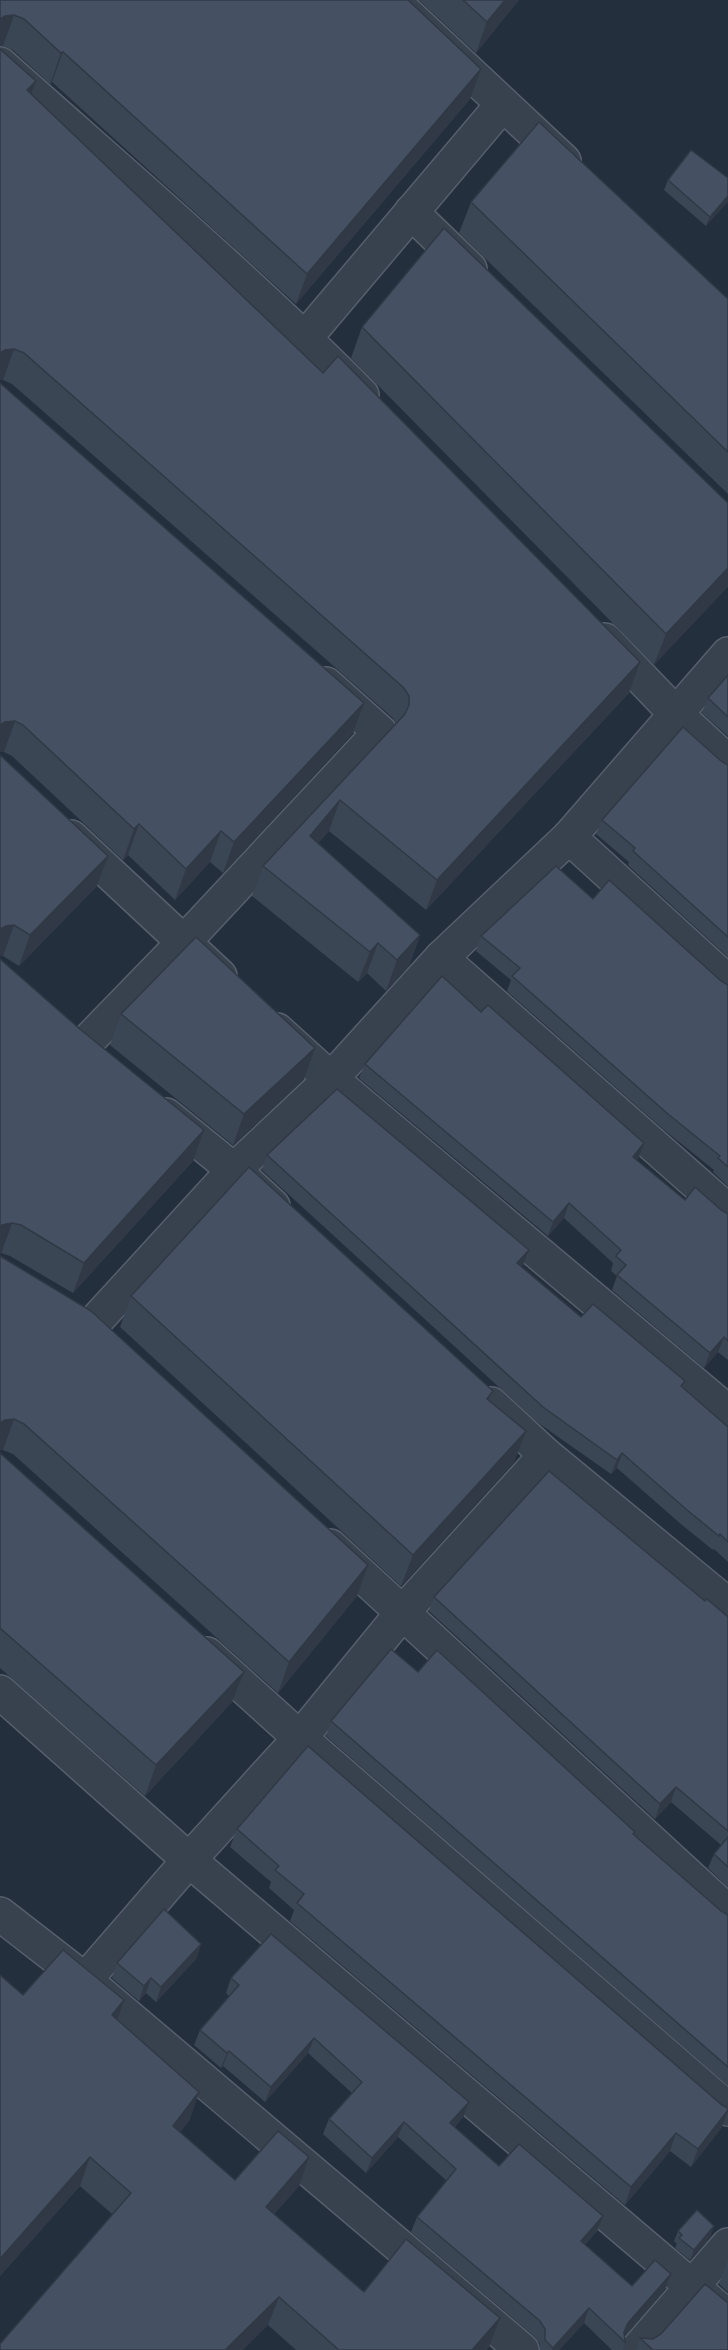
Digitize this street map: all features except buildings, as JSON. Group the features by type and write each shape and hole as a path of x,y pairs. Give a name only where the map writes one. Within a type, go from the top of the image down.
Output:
{"street":[{"path":"392,0 581,178"},
{"path":"0,64 305,338 381,414"},
{"path":"305,338 503,105"},
{"path":"411,212 488,287"},
{"path":"583,618 675,713 728,762"},
{"path":"91,1326 234,1170 331,1079 441,958 569,837 728,654"},
{"path":"82,1047 183,943 380,732 300,662"},
{"path":"52,819 331,1079 728,1412"},
{"path":"569,837 728,982"},
{"path":"441,958 728,1211"},
{"path":"57,1025 109,1068"},
{"path":"144,1097 234,1170 294,1225"},
{"path":"60,1308 91,1326 117,1350"},
{"path":"468,1383 546,1455 728,1605"},
{"path":"85,1980 189,1860 300,1738 403,1612 546,1455"},
{"path":"308,1525 728,1912"},
{"path":"186,1635 300,1738 728,2109"},
{"path":"0,1692 189,1860 728,2317"},
{"path":"0,1914 85,1980 522,2350"},
{"path":"636,2350 728,2245"}]}
